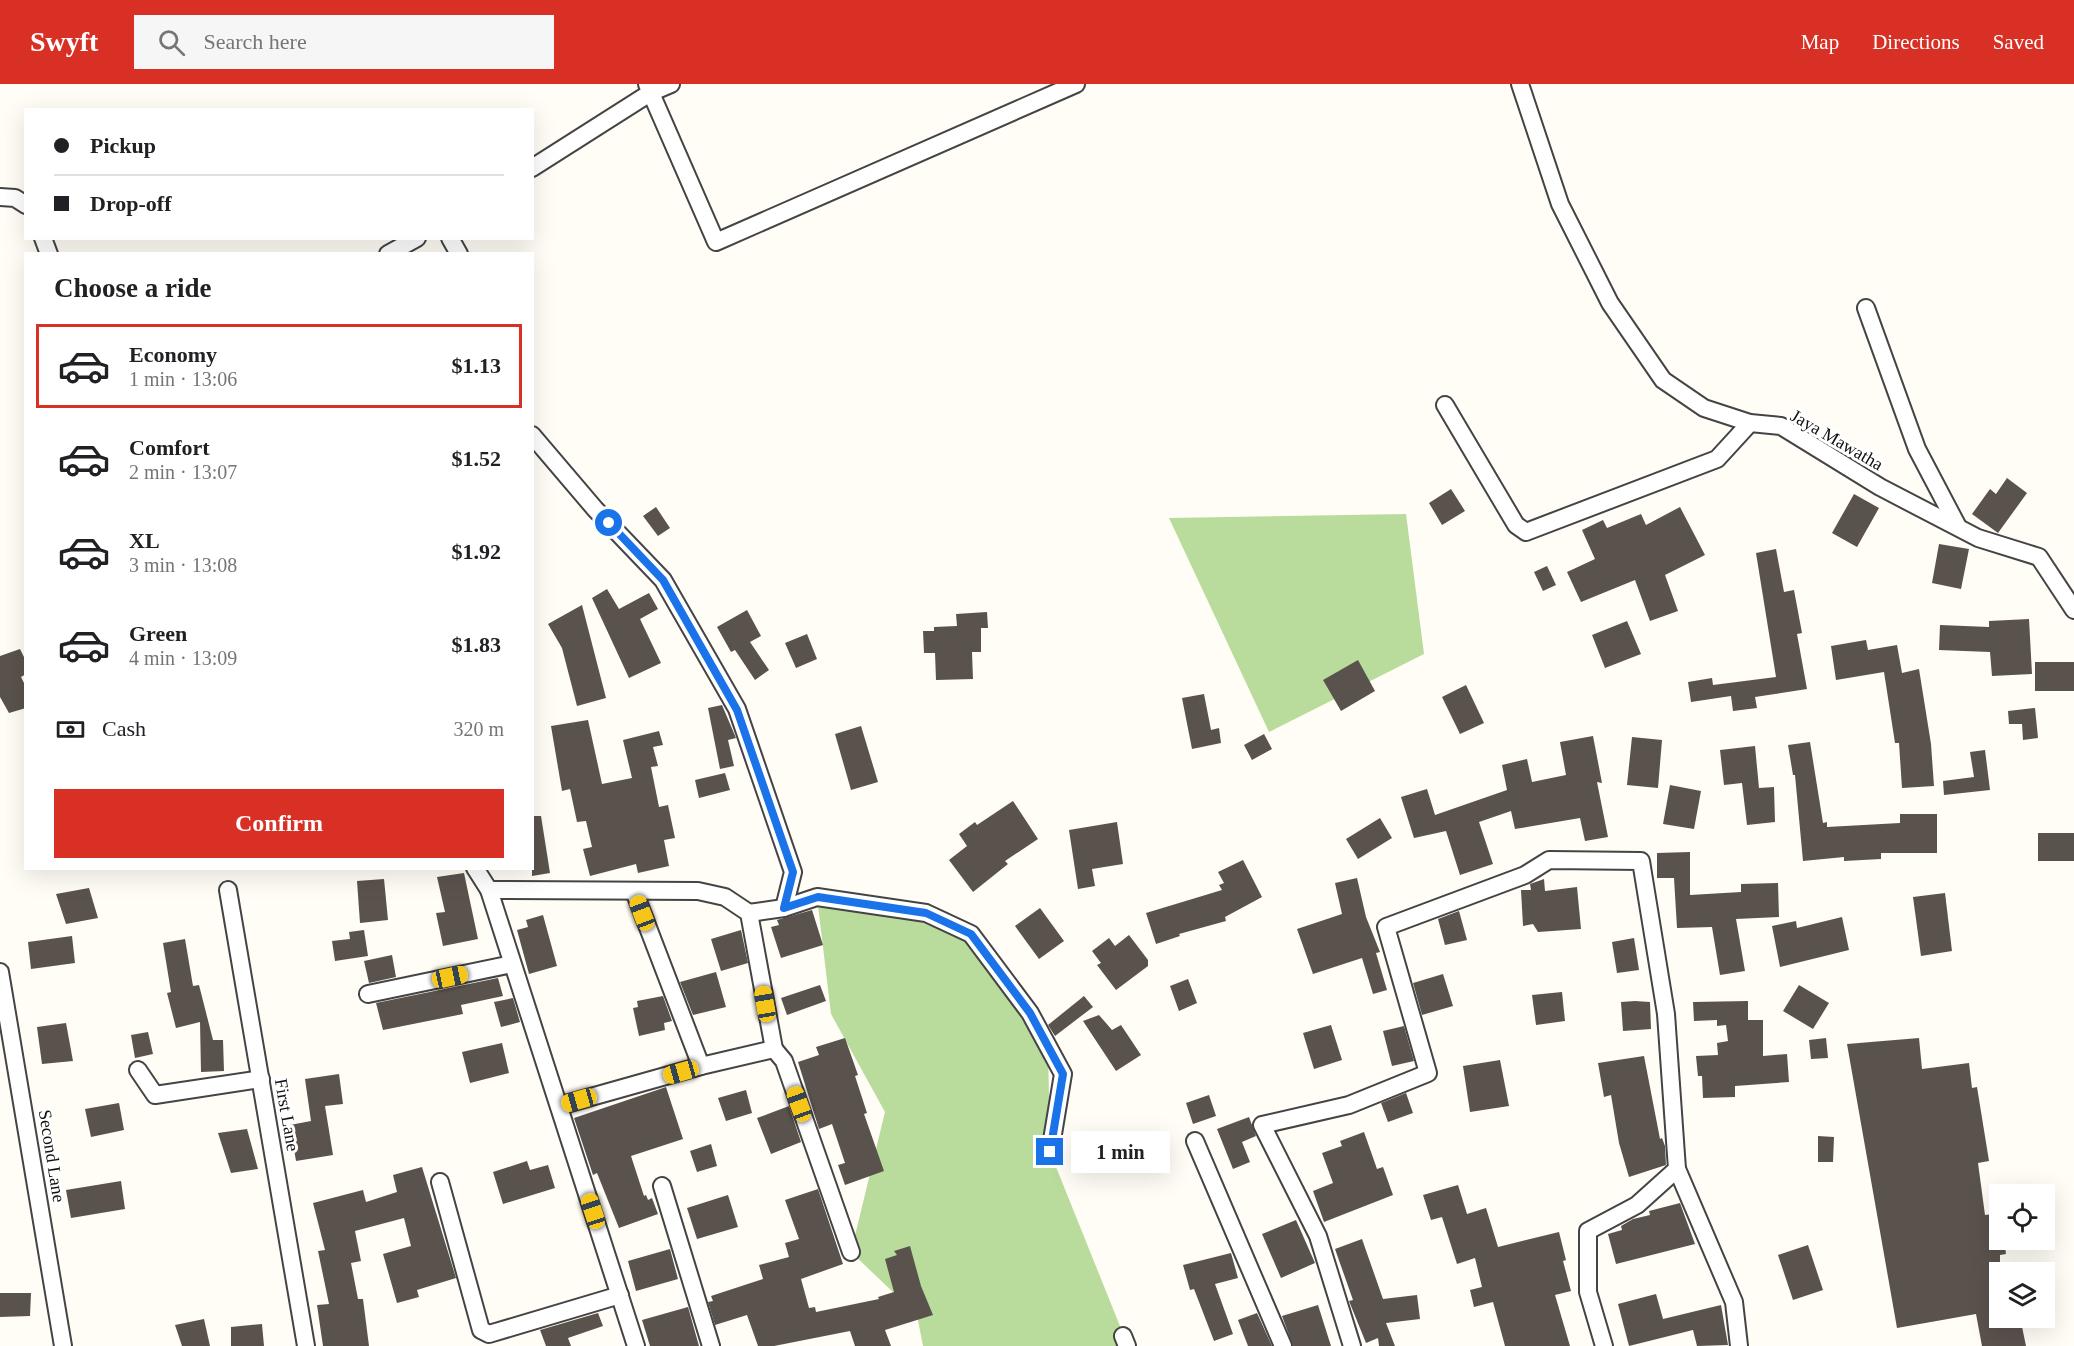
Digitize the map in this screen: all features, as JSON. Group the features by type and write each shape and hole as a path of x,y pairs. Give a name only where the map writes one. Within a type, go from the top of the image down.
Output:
{"street":[{"path":"534,167 649,88 671,84"},
{"path":"649,88 716,242 1076,84"},
{"name":"Jaya Mawatha","path":"1520,84 1560,204 1610,303 1663,380 1704,408 1750,423 1781,426 1880,487 1978,538 2039,556 2074,610"},
{"path":"0,196 15,198 24,204"},
{"path":"392,252 413,240"},
{"path":"1866,308 1917,449 1953,519 1960,528"},
{"path":"1445,405 1515,525 1526,531 1717,459 1750,423"},
{"path":"534,437 595,509 663,580 737,710 793,872 784,908"},
{"path":"1352,1346 1318,1236 1262,1125 1348,1105 1428,1073 1386,927 1525,875 1549,860 1641,861 1666,1014 1677,1169 1734,1302 1739,1346"},
{"path":"476,870 489,890 636,1346"},
{"name":"First Lane","path":"228,890 306,1346"},
{"path":"489,890 698,891 725,897 748,913 784,908 818,897 926,913 971,934 1030,1013 1063,1074 1050,1152"},
{"path":"634,891 701,1066"},
{"path":"748,913 774,1049 784,1061 851,1252"},
{"path":"368,994 512,964"},
{"name":"Second Lane","path":"0,972 63,1346"},
{"path":"559,1106 701,1066 774,1049"},
{"path":"138,1070 155,1095 261,1079"},
{"path":"1195,1141 1283,1346"},
{"path":"1604,1346 1588,1292 1588,1231 1637,1205 1677,1169"},
{"path":"440,1182 481,1330 489,1334 620,1295"},
{"path":"662,1186 711,1346"}],"green space":[{"path":"1406,514 1424,654 1269,732 1169,518"},
{"path":"817,897 971,934 1048,1045 1050,1152 1128,1346 923,1346 917,1315 851,1252 885,1112 831,1014"}],"building":[{"path":"2007,478 2027,493 1998,533 1972,514 1990,489 1996,494"},
{"path":"1451,489 1465,511 1442,525 1429,503"},
{"path":"1854,494 1879,508 1857,547 1832,533"},
{"path":"656,507 670,528 658,536 643,516"},
{"path":"1680,507 1705,555 1665,575 1678,611 1650,621 1635,580 1581,602 1567,572 1595,559 1582,530 1603,520 1607,528 1641,514 1646,525"},
{"path":"1939,544 1969,549 1961,589 1932,583"},
{"path":"1776,549 1784,592 1794,590 1802,633 1797,634 1807,689 1755,697 1757,708 1733,711 1731,696 1691,702 1688,682 1712,678 1713,685 1776,677 1756,553"},
{"path":"1547,566 1556,585 1543,591 1534,572"},
{"path":"607,589 619,609 649,593 658,609 640,619 661,663 629,678 592,598"},
{"path":"582,605 606,698 577,706 562,648 548,624"},
{"path":"747,610 761,636 750,642 769,670 755,680 735,650 731,652 717,627"},
{"path":"987,612 988,628 981,628 981,652 972,652 973,679 936,680 935,653 924,653 923,631 934,631 934,627 957,626 956,614"},
{"path":"2029,619 2032,674 1992,676 1990,652 1939,650 1940,625 1989,627 1989,621"},
{"path":"1627,621 1641,654 1605,668 1592,635"},
{"path":"807,634 817,659 796,668 785,643"},
{"path":"1866,640 1868,650 1897,645 1902,673 1919,669 1931,744 1934,786 1902,788 1899,743 1895,743 1884,672 1836,680 1831,646"},
{"path":"20,649 24,657 24,675 21,677 24,683 24,709 9,713 0,697 0,656"},
{"path":"1358,660 1375,691 1341,711 1323,680"},
{"path":"2035,662 2074,662 2074,691 2035,691"},
{"path":"1466,685 1484,723 1460,734 1442,697"},
{"path":"1204,694 1211,730 1219,728 1221,743 1192,749 1182,698"},
{"path":"722,705 736,738 728,740 734,766 720,769 708,708"},
{"path":"2035,708 2038,738 2023,740 2022,724 2009,724 2008,711"},
{"path":"588,720 602,784 632,778 623,740 659,731 663,745 653,747 658,766 651,767 659,807 668,805 675,838 664,840 669,866 638,873 636,864 590,876 583,849 592,847 586,821 577,822 570,789 562,791 551,726"},
{"path":"861,726 878,782 851,790 835,734"},
{"path":"1264,734 1272,749 1252,760 1244,745"},
{"path":"1593,736 1602,783 1597,782 1608,837 1585,841 1580,818 1515,829 1511,811 1479,822 1493,864 1460,875 1446,831 1414,838 1401,797 1427,789 1435,815 1507,790 1502,765 1527,759 1532,782 1566,775 1560,742"},
{"path":"1632,737 1662,740 1658,788 1627,785"},
{"path":"1810,742 1823,823 1827,822 1827,827 1900,823 1900,814 1937,814 1937,853 1881,853 1881,859 1844,861 1844,857 1803,861 1795,775 1793,775 1788,745"},
{"path":"1755,746 1759,788 1774,787 1775,822 1747,825 1742,783 1724,785 1720,750"},
{"path":"1985,750 1990,790 1944,795 1943,781 1974,777 1970,752"},
{"path":"725,773 730,790 699,798 695,780"},
{"path":"1670,785 1701,791 1694,829 1663,824"},
{"path":"1013,801 1038,839 1005,861 1008,864 973,892 949,860 967,846 959,834 975,822 977,825"},
{"path":"534,816 541,816 550,873 532,876"},
{"path":"1380,818 1392,838 1358,859 1346,839"},
{"path":"1117,822 1123,864 1092,869 1095,886 1078,889 1069,830"},
{"path":"2038,833 2074,833 2074,861 2038,861"},
{"path":"1690,852 1690,895 1741,892 1741,884 1778,883 1779,917 1736,919 1745,971 1720,975 1712,927 1677,928 1674,878 1657,878 1657,853"},
{"path":"1243,860 1262,897 1225,917 1226,921 1179,934 1180,936 1156,944 1146,913 1222,890 1219,885 1224,883 1218,872"},
{"path":"464,873 478,939 443,946 436,913 445,912 437,877"},
{"path":"1357,878 1366,917 1380,952 1376,953 1387,990 1373,994 1362,958 1313,974 1297,929 1342,914 1335,883"},
{"path":"384,879 388,920 360,923 357,881"},
{"path":"1544,879 1545,891 1577,887 1581,929 1538,932 1533,924 1523,926 1521,890 1531,890 1530,884"},
{"path":"89,888 98,918 66,924 56,894"},
{"path":"1945,893 1952,951 1921,956 1913,897"},
{"path":"1040,908 1064,941 1039,959 1015,926"},
{"path":"812,910 823,945 781,958 771,927 779,925 777,920"},
{"path":"1459,911 1467,940 1445,945 1438,919"},
{"path":"543,915 557,966 529,974 517,930 528,927 526,920"},
{"path":"1842,917 1849,950 1780,967 1772,926 1796,921 1797,928"},
{"path":"364,930 368,956 335,961 332,941 350,939 349,932"},
{"path":"741,930 748,963 721,971 711,939"},
{"path":"1129,935 1148,960 1148,966 1116,990 1097,965 1101,963 1092,951 1109,938 1115,946"},
{"path":"72,936 75,963 31,969 28,942"},
{"path":"1634,938 1639,970 1617,973 1612,942"},
{"path":"185,939 193,986 199,985 213,1040 223,1040 224,1071 201,1072 200,1022 176,1028 167,993 171,992 163,943"},
{"path":"392,955 396,977 369,983 364,961"},
{"path":"716,972 726,1007 693,1015 680,982"},
{"path":"1443,974 1453,1006 1422,1015 1413,983"},
{"path":"498,978 503,996 461,1005 463,1014 383,1030 376,1003"},
{"path":"1188,979 1197,1003 1179,1011 1170,986"},
{"path":"820,985 826,1001 787,1015 781,998"},
{"path":"1799,985 1829,1003 1813,1029 1783,1011"},
{"path":"1562,992 1565,1021 1536,1025 1532,995"},
{"path":"663,996 672,1021 664,1023 665,1030 639,1036 633,1008 638,1007 637,1001"},
{"path":"1084,996 1093,1007 1055,1036 1048,1025"},
{"path":"513,998 520,1022 501,1027 494,1002"},
{"path":"1748,1001 1748,1020 1763,1020 1763,1056 1787,1054 1789,1082 1735,1086 1735,1097 1703,1098 1702,1076 1698,1076 1696,1056 1718,1055 1717,1043 1728,1041 1726,1025 1717,1026 1717,1020 1694,1021 1693,1002"},
{"path":"1621,1002 1650,1002 1651,1029 1623,1031"},
{"path":"1099,1015 1112,1030 1121,1025 1141,1055 1116,1071 1083,1021"},
{"path":"66,1023 73,1061 42,1064 37,1027"},
{"path":"1331,1025 1342,1060 1314,1069 1303,1033"},
{"path":"1404,1026 1414,1061 1392,1066 1383,1031"},
{"path":"148,1032 153,1054 135,1058 131,1035"},
{"path":"845,1038 858,1075 855,1076 867,1113 864,1114 884,1171 845,1185 838,1165 845,1163 832,1124 819,1129 798,1062 819,1055 816,1047"},
{"path":"1826,1038 1828,1058 1811,1059 1809,1040"},
{"path":"1919,1038 1922,1069 1969,1063 1972,1088 1977,1087 1989,1161 1978,1163 1985,1215 1989,1214 1989,1250 2005,1250 2006,1254 2000,1255 2000,1262 1989,1262 1989,1328 2022,1328 2026,1346 1982,1346 1976,1314 1897,1328 1847,1044"},
{"path":"502,1043 509,1073 470,1083 462,1052"},
{"path":"1644,1056 1660,1139 1662,1138 1665,1146 1666,1165 1629,1177 1619,1143 1611,1095 1604,1097 1598,1063"},
{"path":"1500,1060 1509,1106 1470,1112 1463,1066"},
{"path":"339,1074 343,1104 325,1106 333,1155 296,1161 290,1125 311,1121 305,1079"},
{"path":"666,1087 683,1139 631,1156 644,1196 646,1195 648,1200 652,1198 658,1214 619,1228 597,1173 593,1175 574,1118"},
{"path":"746,1090 752,1113 726,1121 718,1098"},
{"path":"1406,1093 1413,1113 1388,1122 1381,1103"},
{"path":"1209,1095 1216,1116 1193,1124 1186,1103"},
{"path":"119,1103 124,1130 91,1137 85,1109"},
{"path":"789,1106 801,1142 771,1154 757,1118"},
{"path":"1249,1117 1256,1136 1242,1142 1250,1162 1233,1169 1217,1129"},
{"path":"247,1129 258,1169 231,1173 218,1133"},
{"path":"1364,1132 1377,1169 1383,1167 1393,1195 1324,1222 1313,1191 1333,1183 1322,1153 1342,1146 1340,1141"},
{"path":"1818,1136 1834,1137 1833,1162 1818,1162"},
{"path":"711,1144 717,1166 697,1172 690,1151"},
{"path":"527,1161 530,1170 548,1165 555,1188 503,1204 493,1172"},
{"path":"422,1167 456,1278 417,1290 419,1297 397,1303 383,1254 411,1246 404,1218 355,1231 361,1261 351,1263 358,1299 363,1299 369,1346 323,1346 317,1305 329,1304 318,1251 325,1250 313,1203 363,1190 366,1202 397,1192 393,1175"},
{"path":"121,1181 125,1209 71,1218 66,1190"},
{"path":"1458,1185 1467,1214 1486,1208 1498,1247 1559,1232 1566,1260 1563,1261 1571,1291 1555,1295 1570,1346 1505,1346 1493,1302 1474,1307 1470,1290 1482,1287 1475,1258 1457,1264 1442,1217 1431,1220 1423,1195"},
{"path":"818,1189 843,1264 801,1279 809,1308 815,1307 816,1312 879,1299 878,1297 894,1292 885,1259 897,1255 894,1251 910,1246 921,1286 933,1315 885,1330 891,1346 855,1346 850,1331 774,1346 758,1346 747,1315 715,1325 708,1302 713,1301 711,1296 763,1279 759,1265 789,1257 785,1243 799,1239 785,1200"},
{"path":"728,1195 738,1227 697,1239 687,1208"},
{"path":"1680,1203 1695,1244 1616,1264 1608,1234 1622,1230 1621,1226 1633,1219 1650,1215 1649,1211"},
{"path":"1296,1220 1315,1263 1281,1278 1262,1234"},
{"path":"1362,1239 1383,1299 1417,1295 1420,1319 1386,1323 1395,1346 1379,1346 1378,1338 1366,1343 1349,1301 1353,1300 1335,1249"},
{"path":"1808,1245 1823,1290 1793,1300 1778,1255"},
{"path":"670,1249 678,1279 636,1291 628,1261"},
{"path":"1231,1253 1238,1278 1215,1284 1233,1334 1214,1341 1194,1289 1190,1290 1183,1265"},
{"path":"0,1293 31,1293 30,1316 0,1317"},
{"path":"1656,1294 1663,1319 1721,1305 1728,1345 1697,1346 1693,1330 1629,1346 1618,1304"},
{"path":"1318,1305 1331,1346 1293,1346 1282,1316"},
{"path":"688,1307 699,1346 650,1346 642,1320"},
{"path":"598,1313 603,1326 568,1338 571,1346 546,1346 540,1330"},
{"path":"1257,1313 1272,1346 1248,1346 1238,1320"},
{"path":"204,1319 210,1346 182,1346 175,1325"},
{"path":"262,1324 264,1346 231,1346 231,1327"}],"route":[{"path":"609,523 663,580 737,710 793,872 784,908 818,897 926,913 971,934 1030,1013 1063,1074 1050,1152"}]}
